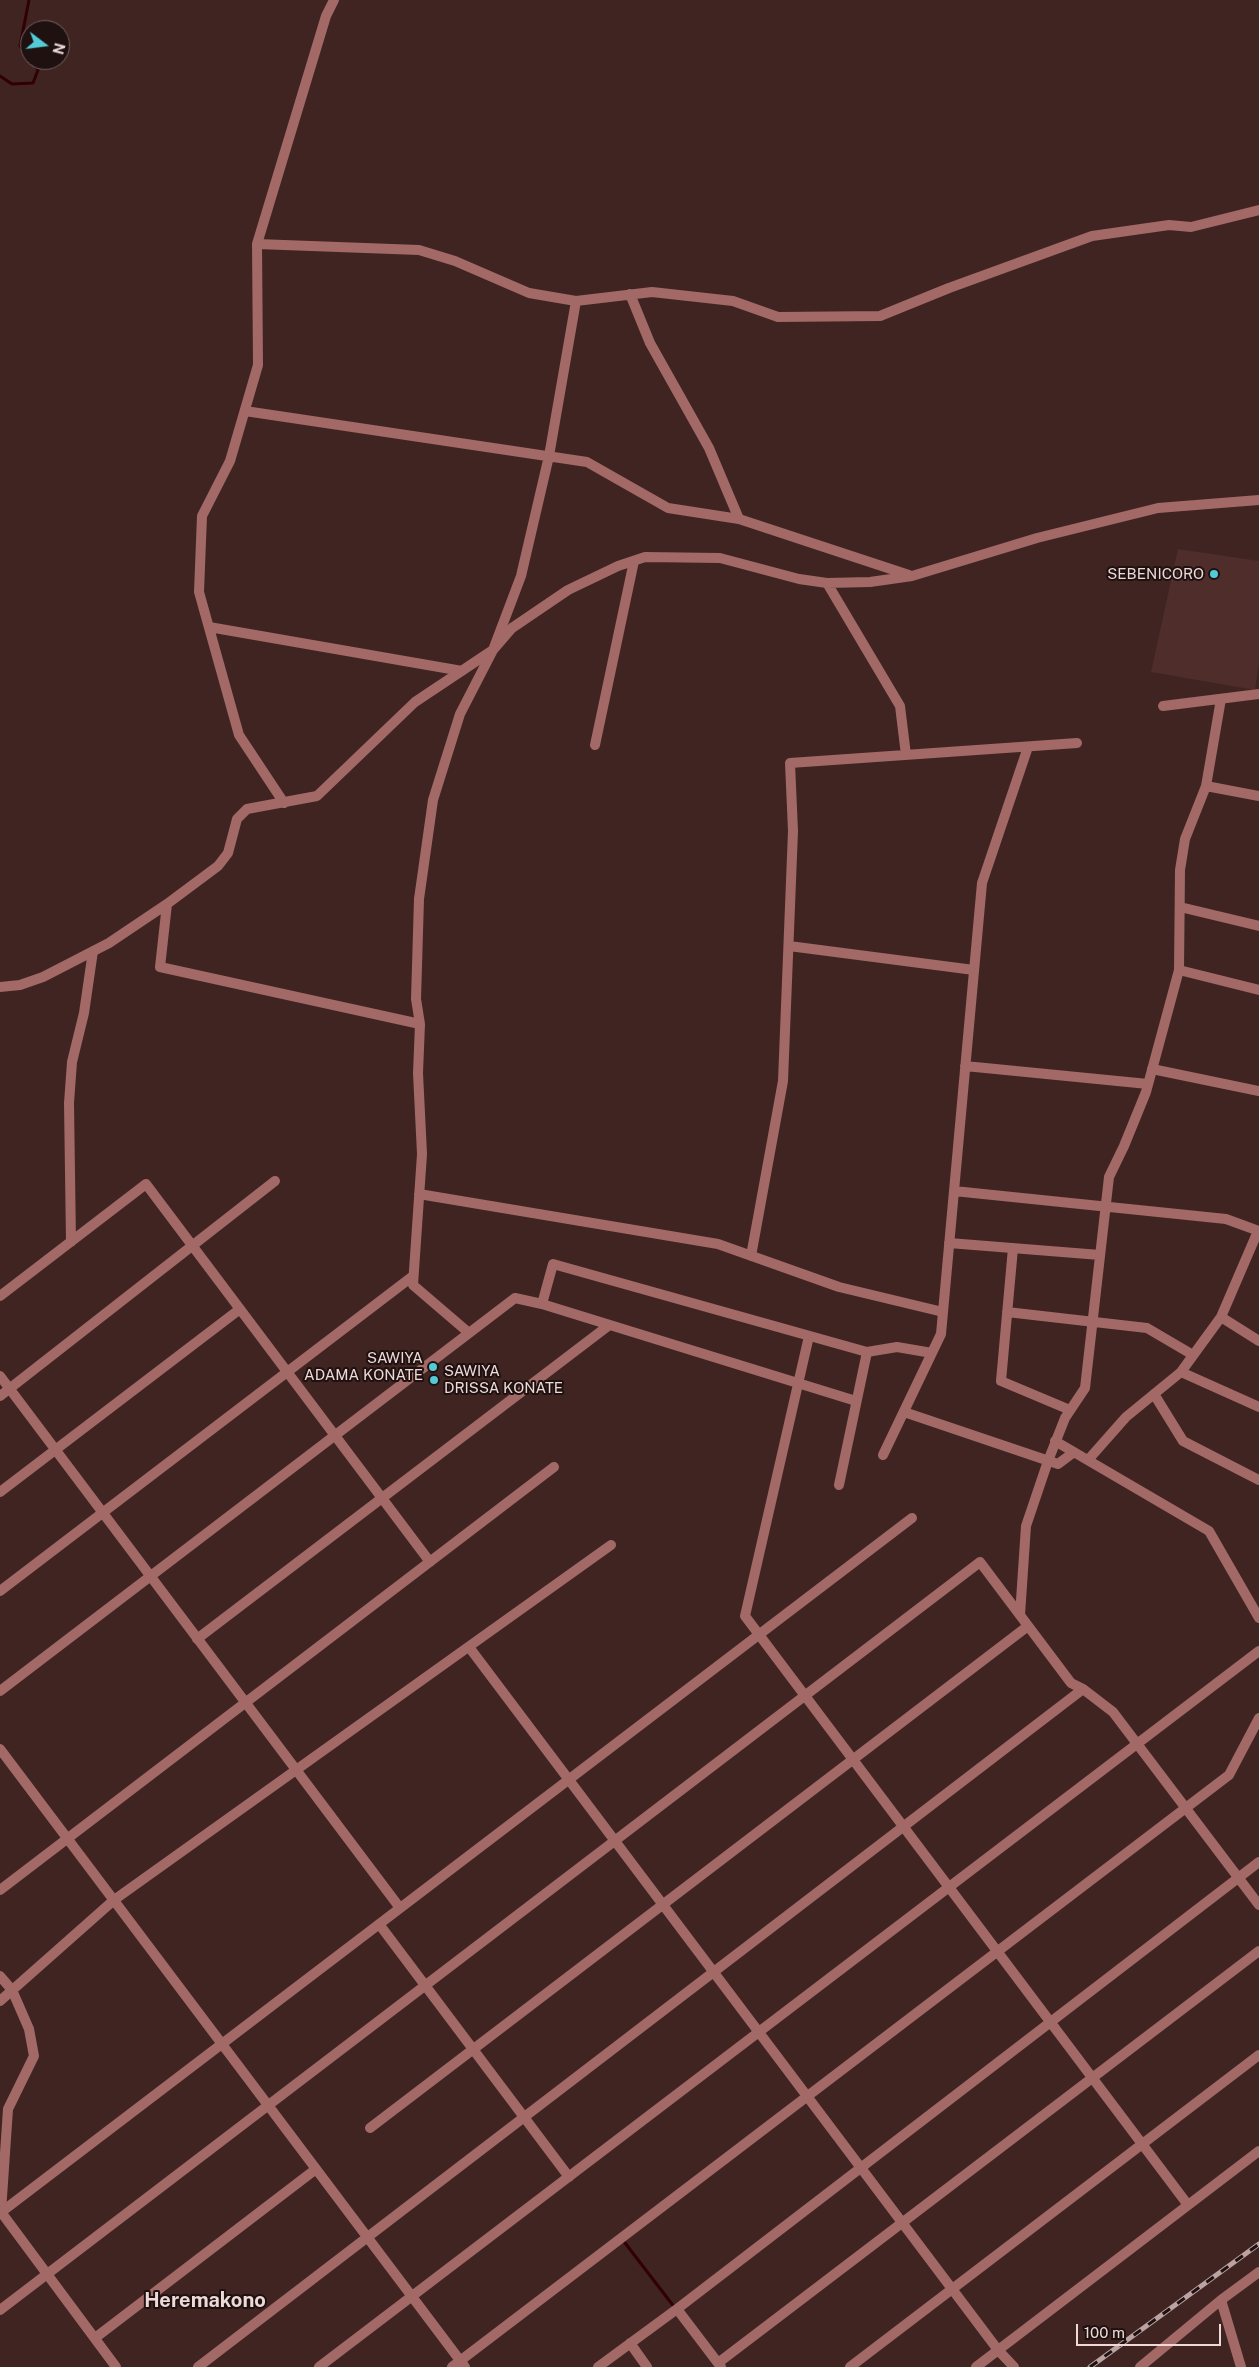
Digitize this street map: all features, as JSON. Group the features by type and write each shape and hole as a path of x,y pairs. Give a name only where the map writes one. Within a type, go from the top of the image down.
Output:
{"street":[{"path":"284,803 239,735 199,592 202,516 230,461 258,365 257,244 326,16 334,0"},
{"path":"257,244 419,250 455,262 529,293 576,301 652,292 733,301 778,317 880,316 948,288 1092,236 1169,226 1191,227 1259,210"},
{"path":"630,294 650,344 709,448 739,519"},
{"path":"469,1333 413,1284 422,1154 418,1073 420,1024 416,998 420,899 433,800 460,714 493,650 521,576 549,456 576,301"},
{"path":"245,411 587,462 668,508 739,519 912,576"},
{"path":"0,987 20,985 43,977 93,951 167,904 218,866 228,854 237,819 248,809 317,796 415,702 493,650 512,628 568,590 618,566 645,557 720,558 799,579 827,582 870,582 912,576 1037,538 1158,508 1259,500"},
{"path":"595,745 634,561"},
{"path":"827,582 900,706 906,755"},
{"path":"209,627 462,671"},
{"path":"1163,706 1259,694"},
{"path":"1020,1615 1026,1526 1055,1440 1070,1410 1085,1388 1109,1177 1124,1146 1148,1084 1179,970 1180,870 1185,839 1206,786 1221,699"},
{"path":"752,1256 783,1081 793,832 790,763 1077,743"},
{"path":"883,1455 941,1334 982,882 1028,747"},
{"path":"1206,786 1259,796"},
{"path":"167,904 160,967 420,1024"},
{"path":"1180,906 1259,926"},
{"path":"789,946 974,970"},
{"path":"71,1242 69,1103 72,1062 84,1014 93,951"},
{"path":"1179,970 1259,990"},
{"path":"966,1066 1148,1084"},
{"path":"1152,1069 1259,1092"},
{"path":"0,1396 275,1181"},
{"path":"0,1296 146,1184 430,1562"},
{"path":"954,1191 1226,1218 1259,1231 1221,1317 1181,1372 1126,1417 1088,1460"},
{"path":"419,1194 718,1244 839,1287 943,1312"},
{"path":"949,1244 1100,1255"},
{"path":"1013,1248 1001,1381 1070,1410"},
{"path":"542,1304 553,1264 867,1352 897,1347 932,1353"},
{"path":"0,1591 413,1276"},
{"path":"0,1691 515,1298 542,1304 856,1402"},
{"path":"0,1492 240,1309"},
{"path":"1007,1312 1147,1328 1193,1355"},
{"path":"1221,1317 1259,1340"},
{"path":"198,1639 608,1326"},
{"path":"808,1336 745,1616 1188,2205"},
{"path":"839,1485 867,1352"},
{"path":"1181,1372 1259,1407"},
{"path":"0,1376 400,1908"},
{"path":"1154,1394 1182,1441 1259,1480"},
{"path":"904,1412 1058,1464 1074,1452"},
{"path":"1055,1440 1210,1531 1259,1618"},
{"path":"0,1890 554,1467"},
{"path":"0,2212 912,1518"},
{"path":"0,2001 114,1900 611,1545"},
{"path":"0,2310 980,1562 1071,1684 1083,1690 1113,1712 1259,1906"},
{"path":"370,2128 1028,1626"},
{"path":"469,1647 998,2350 1014,2367"},
{"path":"319,2367 1259,1651"},
{"path":"198,2367 366,2236 1083,1690"},
{"path":"0,1749 412,2296 459,2365 807,2096 1229,1775 1259,1718"},
{"path":"598,2367 677,2309 860,2166 1259,1862"},
{"path":"379,1924 569,2177"},
{"path":"677,2309 720,2365 1259,1951"},
{"path":"0,1976 12,1990 29,2029 34,2056 8,2109 0,2212 116,2367"},
{"path":"850,2367 1259,2055"},
{"path":"976,2367 1259,2151"},
{"path":"95,2338 316,2169"},
{"path":"1140,2367 1221,2300 1259,2272"},
{"path":"1221,2300 1240,2367"},
{"path":"630,2343 647,2367"}],"shaded area":[{"path":"1178,549 1259,561 1259,663 1255,690 1151,672"}],"waterway":[{"path":"25,20 29,0"},
{"path":"0,76 12,84 33,83 38,70"},
{"path":"622,2239 675,2308"}],"railway":[{"path":"1090,2367 1259,2244"}],"place":[{"name":"SEBENICORO","path":"1214,574"},
{"name":"SAWIYA ADAMA KONATE","path":"433,1367"},
{"name":"SAWIYA DRISSA KONATE","path":"434,1380"}],"district":[{"name":"Heremakono","path":"205,2301"}]}
